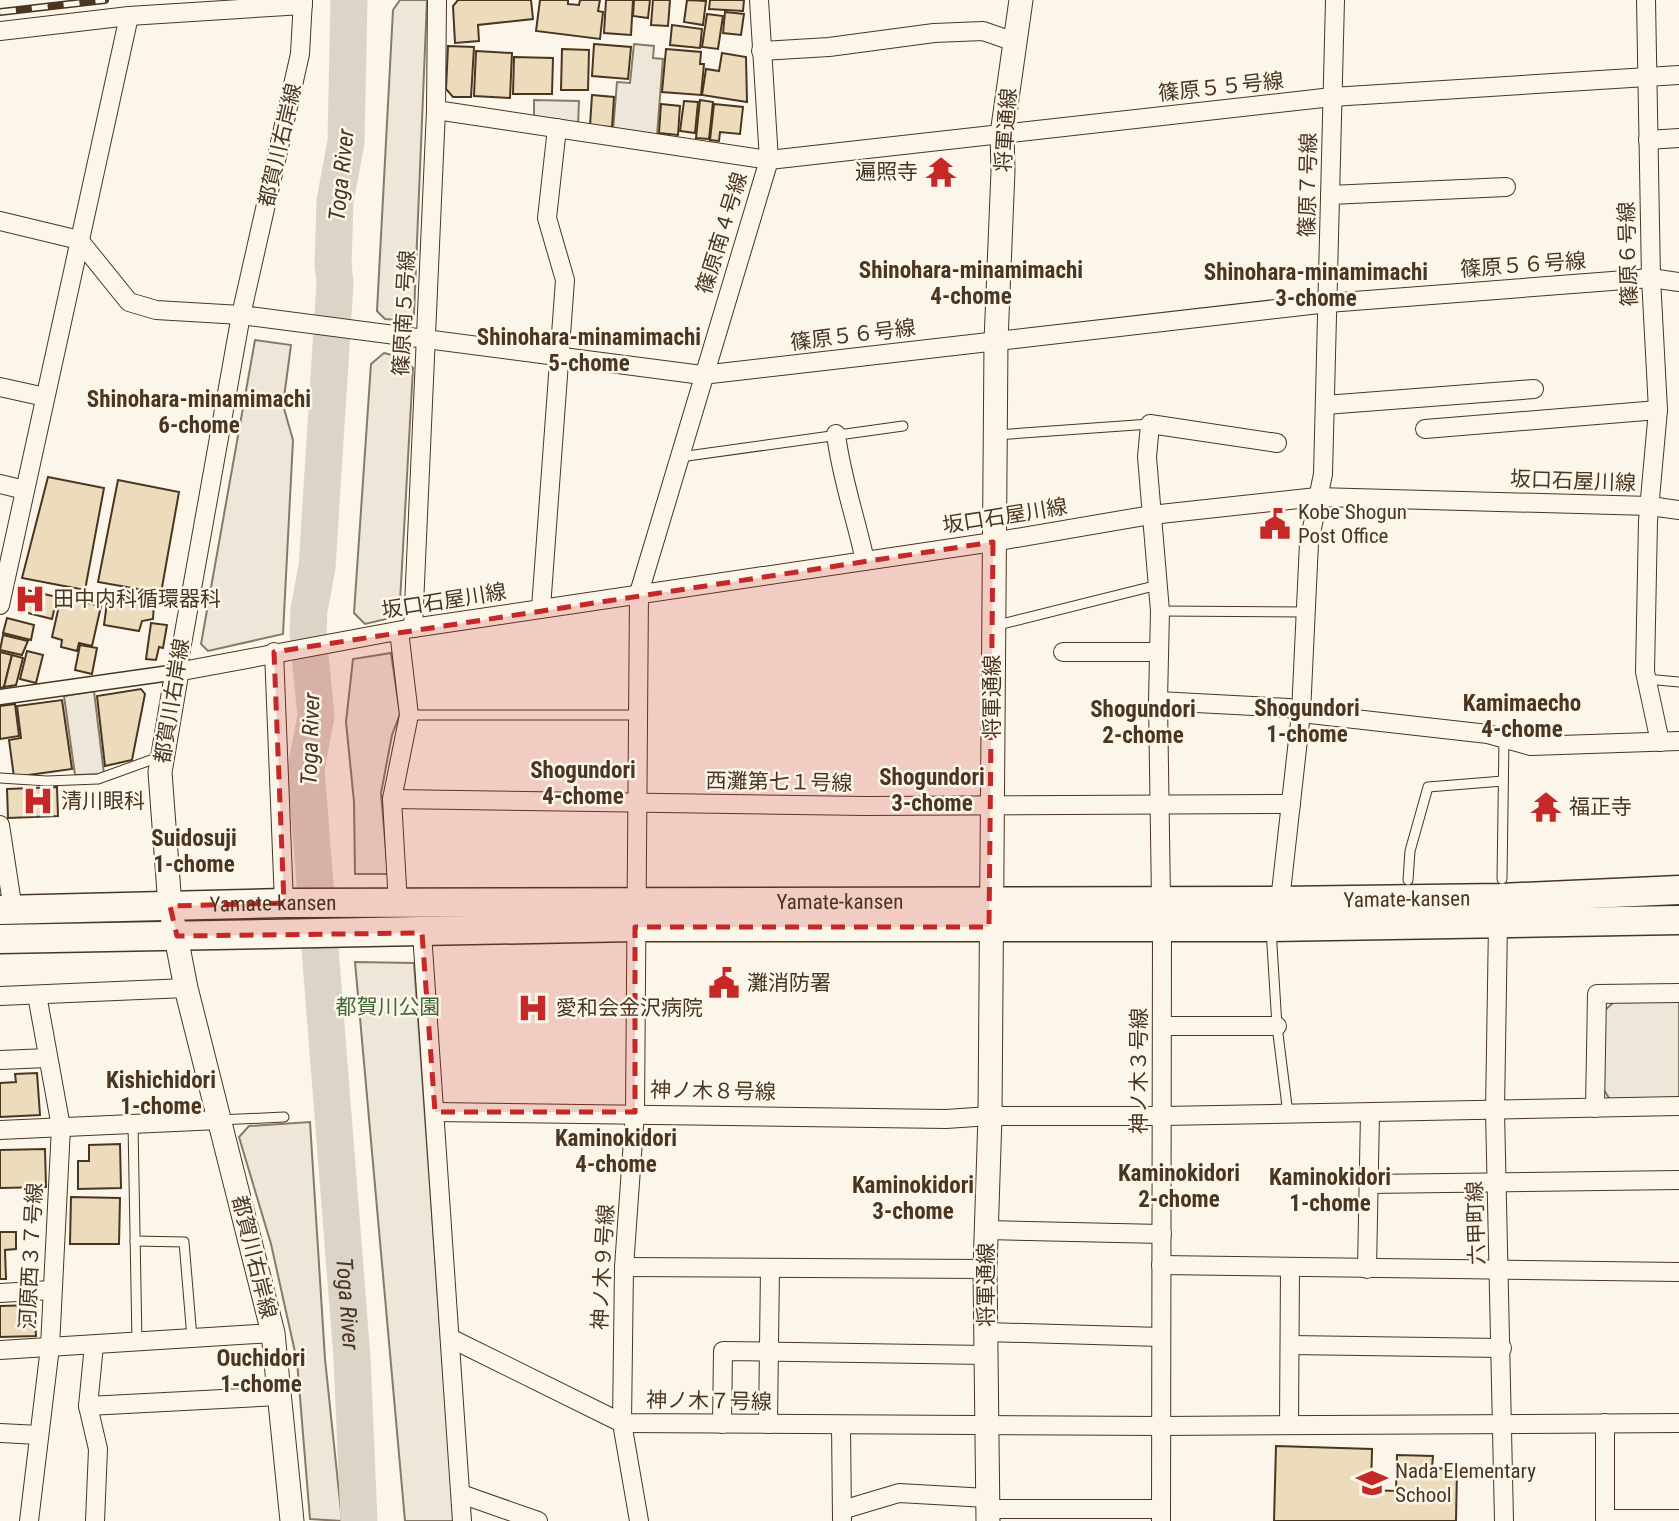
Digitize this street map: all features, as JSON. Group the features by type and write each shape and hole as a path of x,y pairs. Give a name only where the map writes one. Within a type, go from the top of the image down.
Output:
{"main road":[{"name":"Yamate-kansen","path":"7,910 354,902 636,915 1161,912 1280,901 1500,898 1679,890"},
{"name":"Yamate-kansen","path":"1161,912 1271,928 1679,920"},
{"name":"Yamate-kansen","path":"0,939 422,933 636,915"}],"street":[{"name":"篠原南５号線","path":"398,904 392,799 409,715 406,629 425,338 436,110 437,0"},
{"name":"篠原南４号線","path":"637,715 639,593 702,375 769,160 760,0"},
{"name":"将軍通線","path":"987,1509 985,1269 989,1116 996,341 1002,134 1021,0"},
{"name":"篠原７号線","path":"1280,901 1301,713 1309,543 1323,474 1335,0"},
{"name":"篠原６号線","path":"1646,0 1651,278 1658,410 1650,506 1646,679 1660,742"},
{"path":"0,31 129,16 303,3"},
{"name":"都賀川右岸線","path":"292,1521 273,1333 186,988 170,906 162,756 240,316 300,54 303,3"},
{"path":"0,605 2,584 129,16"},
{"path":"761,51 829,47 934,33 983,31 1015,41"},
{"name":"篠原５５号線","path":"436,110 769,160 1332,97 1679,75"},
{"path":"541,608 557,356 565,280 547,218 557,128"},
{"path":"1648,140 1679,138"},
{"path":"1330,195 1506,187"},
{"path":"0,221 79,240"},
{"name":"篠原５６号線","path":"79,240 129,302 156,310 286,321 702,375 1328,303 1651,278 1679,282"},
{"path":"0,387 45,397"},
{"path":"1325,405 1534,389"},
{"path":"1425,429 1658,410"},
{"path":"1150,425 1277,443"},
{"name":"神ノ木３号線","path":"1150,425 1147,457 1160,611 1157,701 1163,1116 1161,1515"},
{"path":"836,435 840,469 850,495 865,561"},
{"path":"0,484 25,490"},
{"name":"坂口石屋川線","path":"277,652 541,608 993,542 1151,514 1317,497 1650,506 1679,510"},
{"path":"0,697 177,672 277,652 285,903"},
{"path":"1063,652 1159,652"},
{"path":"1157,701 1289,708 1301,713 1504,738 1531,746 1679,741"},
{"name":"神ノ木９号線","path":"637,715 635,1112 624,1267 622,1423 639,1521"},
{"name":"西灘第七１号線","path":"392,799 991,805 1291,804"},
{"path":"0,825 7,910"},
{"name":"六甲町線","path":"1498,923 1495,1111 1501,1272 1504,1521"},
{"path":"422,933 462,1521"},
{"path":"0,996 186,988"},
{"path":"1595,1108 1597,994 1679,993"},
{"name":"河原西３７号線","path":"29,1521 50,1347 61,1127 37,995"},
{"path":"1162,1026 1277,1026"},
{"path":"0,1060 48,1058"},
{"name":"神ノ木８号線","path":"435,1112 635,1112 946,1119 989,1116 1163,1116 1679,1106"},
{"path":"1367,1269 1370,1113"},
{"path":"0,1130 219,1120"},
{"path":"1369,1184 1498,1185 1679,1180"},
{"path":"986,1230 1161,1234"},
{"path":"1161,1265 1501,1272 1679,1272"},
{"path":"624,1267 985,1269"},
{"path":"768,1424 770,1268"},
{"path":"1289,1425 1290,1268"},
{"path":"0,1293 51,1290"},
{"path":"986,1332 1161,1337"},
{"path":"0,1350 273,1333"},
{"name":"神ノ木７号線","path":"450,1338 622,1423 987,1426 1679,1423"},
{"path":"94,1345 88,1406 98,1449 95,1521"},
{"path":"1290,1345 1502,1348"},
{"path":"722,1424 723,1351 986,1355"},
{"path":"88,1406 279,1396"},
{"path":"1605,1423 1605,1519 1679,1520"},
{"path":"841,1425 842,1515 899,1493 987,1509 1161,1515"},
{"path":"0,1433 39,1434"},
{"path":"461,1494 538,1521"}],"lane":[{"path":"995,435 1150,425"},
{"path":"678,457 903,426"},
{"path":"992,626 1158,585"},
{"path":"1160,611 1304,612"},
{"path":"1646,679 1679,682"},
{"path":"409,715 637,715"},
{"path":"1502,880 1504,738"},
{"path":"0,778 47,781 98,779 162,756"},
{"path":"1408,880 1410,851 1428,787 1503,781"},
{"path":"1271,928 1277,1026 1288,1114"},
{"path":"219,1120 284,1117"},
{"path":"133,1124 137,1342"},
{"path":"135,1241 184,1242 192,1338"}],"highlighted area":[{"path":"993,542 989,927 635,927 635,1112 435,1112 422,933 177,936 170,906 284,903 274,652"}],"green space":[{"path":"400,0 427,0 414,314 407,321 385,319 377,311 393,10"},
{"path":"255,340 291,345 283,405 293,440 283,634 208,651 201,644"},
{"path":"384,353 404,358 413,368 400,602 395,617 365,624 354,613 371,364"},
{"path":"391,653 400,714 392,735 381,793 388,874 355,874 354,802 346,722 353,659"},
{"name":"都賀川公園","path":"355,962 414,963 454,1521 405,1521"},
{"path":"1614,1002 1679,1002 1679,1102 1612,1103 1604,1090 1604,1011"},
{"path":"310,1122 325,1359 342,1521 310,1519 297,1361 271,1244 239,1137 249,1126"}],"shaded area":[{"path":"634,44 654,46 653,58 663,59 657,135 613,131 617,82 630,83"},
{"path":"534,100 579,101 578,125 534,116"},
{"path":"94,691 104,774 75,775 64,696"}],"building":[{"path":"458,0 531,0 533,19 478,25 479,41 455,43 453,6"},
{"path":"540,0 568,0 568,4 579,5 580,0 600,0 598,11 603,12 600,39 536,31"},
{"path":"606,0 633,0 631,35 604,33"},
{"path":"634,0 650,0 648,18 633,16"},
{"path":"653,0 670,0 668,26 651,25"},
{"path":"687,0 706,1 703,25 684,22"},
{"path":"710,0 744,0 743,11 709,9"},
{"path":"725,12 744,14 741,35 723,33"},
{"path":"707,14 723,16 718,49 702,47"},
{"path":"672,25 702,29 700,48 670,45"},
{"path":"594,44 631,47 628,79 592,76"},
{"path":"448,46 474,47 471,97 453,97 446,89"},
{"path":"562,49 589,50 588,90 561,90"},
{"path":"666,49 701,52 700,64 704,64 701,95 662,92"},
{"path":"476,51 512,53 510,98 474,96"},
{"path":"722,53 746,57 747,102 702,95 706,69 719,71"},
{"path":"514,57 553,58 552,94 513,94"},
{"path":"592,95 614,97 612,127 590,126"},
{"path":"700,100 713,102 709,139 696,138"},
{"path":"684,101 698,102 695,133 680,131"},
{"path":"661,104 680,106 678,135 659,133"},
{"path":"714,104 743,107 740,134 720,132 719,141 710,140"},
{"path":"48,477 104,488 85,590 22,578"},
{"path":"118,480 179,492 161,593 98,582"},
{"path":"22,589 57,597 52,619 16,610"},
{"path":"108,595 154,604 153,619 142,621 139,631 104,625"},
{"path":"61,597 101,606 92,646 79,643 77,651 61,647 62,640 52,637"},
{"path":"7,618 34,625 31,640 3,633"},
{"path":"151,623 167,625 163,648 159,647 156,660 146,659"},
{"path":"3,635 28,641 22,655 0,650"},
{"path":"80,645 97,648 92,674 75,670"},
{"path":"27,651 43,655 36,683 20,679"},
{"path":"0,652 12,655 4,687 0,688"},
{"path":"12,655 23,658 16,685 4,687"},
{"path":"141,689 145,694 132,760 105,766 97,696"},
{"path":"62,700 72,769 14,777 9,740 21,738 17,706"},
{"path":"15,704 19,736 0,739 0,706"},
{"path":"57,787 58,816 8,818 7,789"},
{"path":"37,1073 40,1115 0,1117 0,1083 16,1082 15,1074"},
{"path":"120,1144 121,1188 78,1189 78,1161 89,1161 89,1145"},
{"path":"45,1149 46,1187 0,1188 0,1150"},
{"path":"71,1197 120,1198 119,1244 70,1244"},
{"path":"0,1232 16,1232 16,1249 5,1250 6,1279 0,1279"},
{"path":"34,1305 36,1336 0,1337 0,1306"},
{"name":"Nada Elementary School","path":"1276,1446 1372,1449 1371,1490 1396,1491 1397,1455 1433,1456 1432,1468 1457,1469 1456,1521 1274,1521"}],"waterway":[{"name":"Toga River","path":"349,0 346,142 335,201 335,283 317,567 309,610 308,634 316,716 306,769 352,1358 359,1521"}],"railway":[{"path":"0,12 105,0"}],"place":[{"name":"遍照寺","path":"941,172"},
{"name":"Kobe Shogun Post Office","path":"1275,524"},
{"name":"田中内科循環器科","path":"30,599"},
{"name":"清川眼科","path":"38,801"},
{"name":"福正寺","path":"1546,807"},
{"name":"灘消防署","path":"724,983"},
{"name":"愛和会金沢病院","path":"533,1008"},
{"name":"Nada Elementary School","path":"1372,1483"}],"district":[{"name":"Shinohara-minamimachi 4-chome","path":"971,283"},
{"name":"Shinohara-minamimachi 3-chome","path":"1316,285"},
{"name":"Shinohara-minamimachi 5-chome","path":"589,350"},
{"name":"Shinohara-minamimachi 6-chome","path":"199,412"},
{"name":"Kamimaecho 4-chome","path":"1522,716"},
{"name":"Shogundori 1-chome","path":"1307,721"},
{"name":"Shogundori 2-chome","path":"1143,722"},
{"name":"Shogundori 4-chome","path":"583,783"},
{"name":"Shogundori 3-chome","path":"932,790"},
{"name":"Suidosuji 1-chome","path":"194,851"},
{"name":"Kishichidori 1-chome","path":"161,1093"},
{"name":"Kaminokidori 4-chome","path":"616,1151"},
{"name":"Kaminokidori 2-chome","path":"1179,1186"},
{"name":"Kaminokidori 1-chome","path":"1330,1190"},
{"name":"Kaminokidori 3-chome","path":"913,1198"},
{"name":"Ouchidori 1-chome","path":"261,1371"}]}
